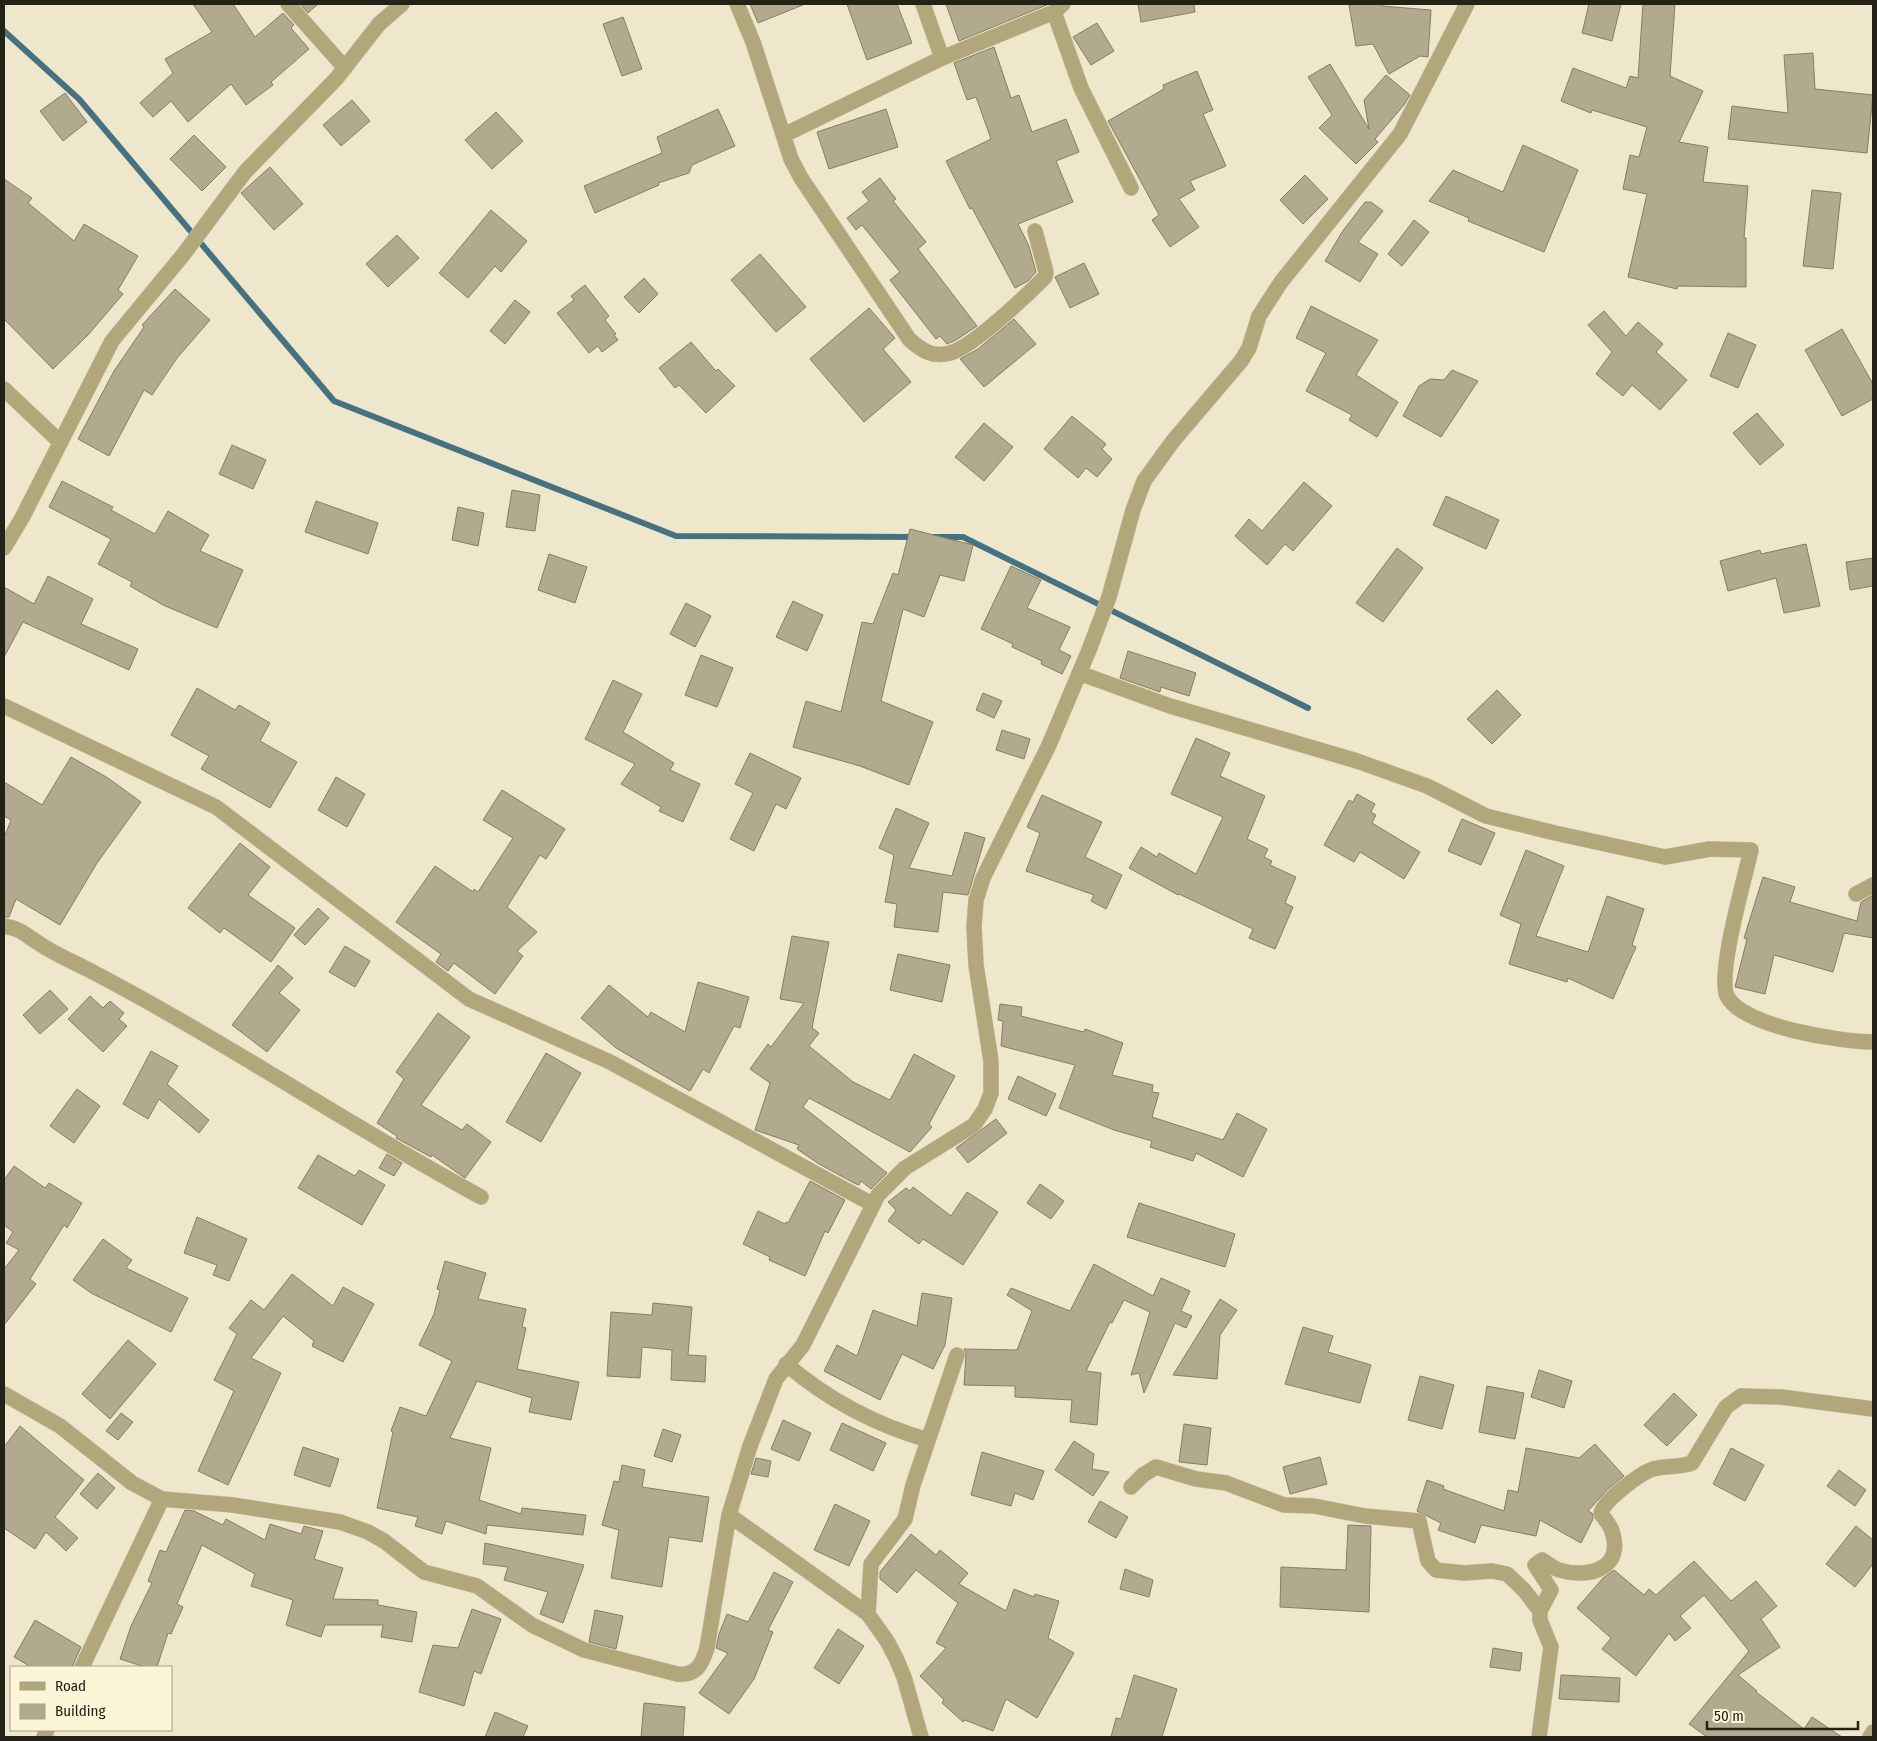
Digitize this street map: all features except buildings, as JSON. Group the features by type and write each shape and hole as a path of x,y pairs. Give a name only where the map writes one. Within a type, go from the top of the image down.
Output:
{"street":[{"path":"288,4 345,68"},
{"path":"4,548 22,518 112,340 210,219 245,172 345,68 380,24 402,4"},
{"path":"736,4 791,159 801,178 909,339 922,351 932,354 950,354 968,345 1041,281 1046,272 1035,231"},
{"path":"923,4 942,58"},
{"path":"4,1394 60,1426 132,1483 162,1499 252,1508 340,1522 368,1532 384,1541 424,1572 477,1586 532,1625 584,1650 687,1675 699,1667 708,1648 729,1515 770,1392 786,1364 803,1345 878,1195 905,1168 974,1125 986,1109 991,1094 991,1061 976,965 976,900 983,878 1048,745 1079,673 1109,597 1133,510 1144,481 1173,441 1241,361 1249,348 1260,316 1281,282 1400,134 1467,4"},
{"path":"784,135 942,58 1058,8 1081,88 1131,188"},
{"path":"4,389 60,442"},
{"path":"1079,673 1170,706 1357,761 1427,786 1486,816 1665,857 1710,848 1751,850 1724,976 1728,996 1741,1010 1766,1022 1832,1039 1873,1042"},
{"path":"4,706 216,807 469,998 610,1062 872,1204"},
{"path":"1856,894 1873,885"},
{"path":"4,926 20,929 40,945 115,983 289,1084 406,1156 482,1197"},
{"path":"868,1614 871,1564 905,1519 913,1485 957,1355"},
{"path":"786,1364 808,1383 882,1425 928,1440"},
{"path":"1540,1737 1551,1647 1540,1620 1540,1611 1551,1590 1535,1565 1537,1562 1542,1560 1557,1570 1575,1573 1594,1572 1610,1562 1614,1545 1612,1530 1601,1514 1604,1505 1633,1481 1653,1469 1684,1466 1692,1463 1726,1407 1742,1396 1781,1397 1873,1409"},
{"path":"1132,1487 1143,1475 1156,1467 1196,1479 1226,1482 1284,1505 1314,1506 1366,1516 1419,1521 1428,1561 1436,1570 1464,1573 1492,1571 1507,1574 1524,1590 1540,1611"},
{"path":"82,1666 162,1499"},
{"path":"729,1515 868,1614 888,1641 896,1658 904,1677 921,1737"},
{"path":"1870,1737 1873,1732"}],"waterway":[{"path":"4,31 79,99 334,401 676,536 915,537"},
{"path":"932,537 963,537 1308,708"}]}
